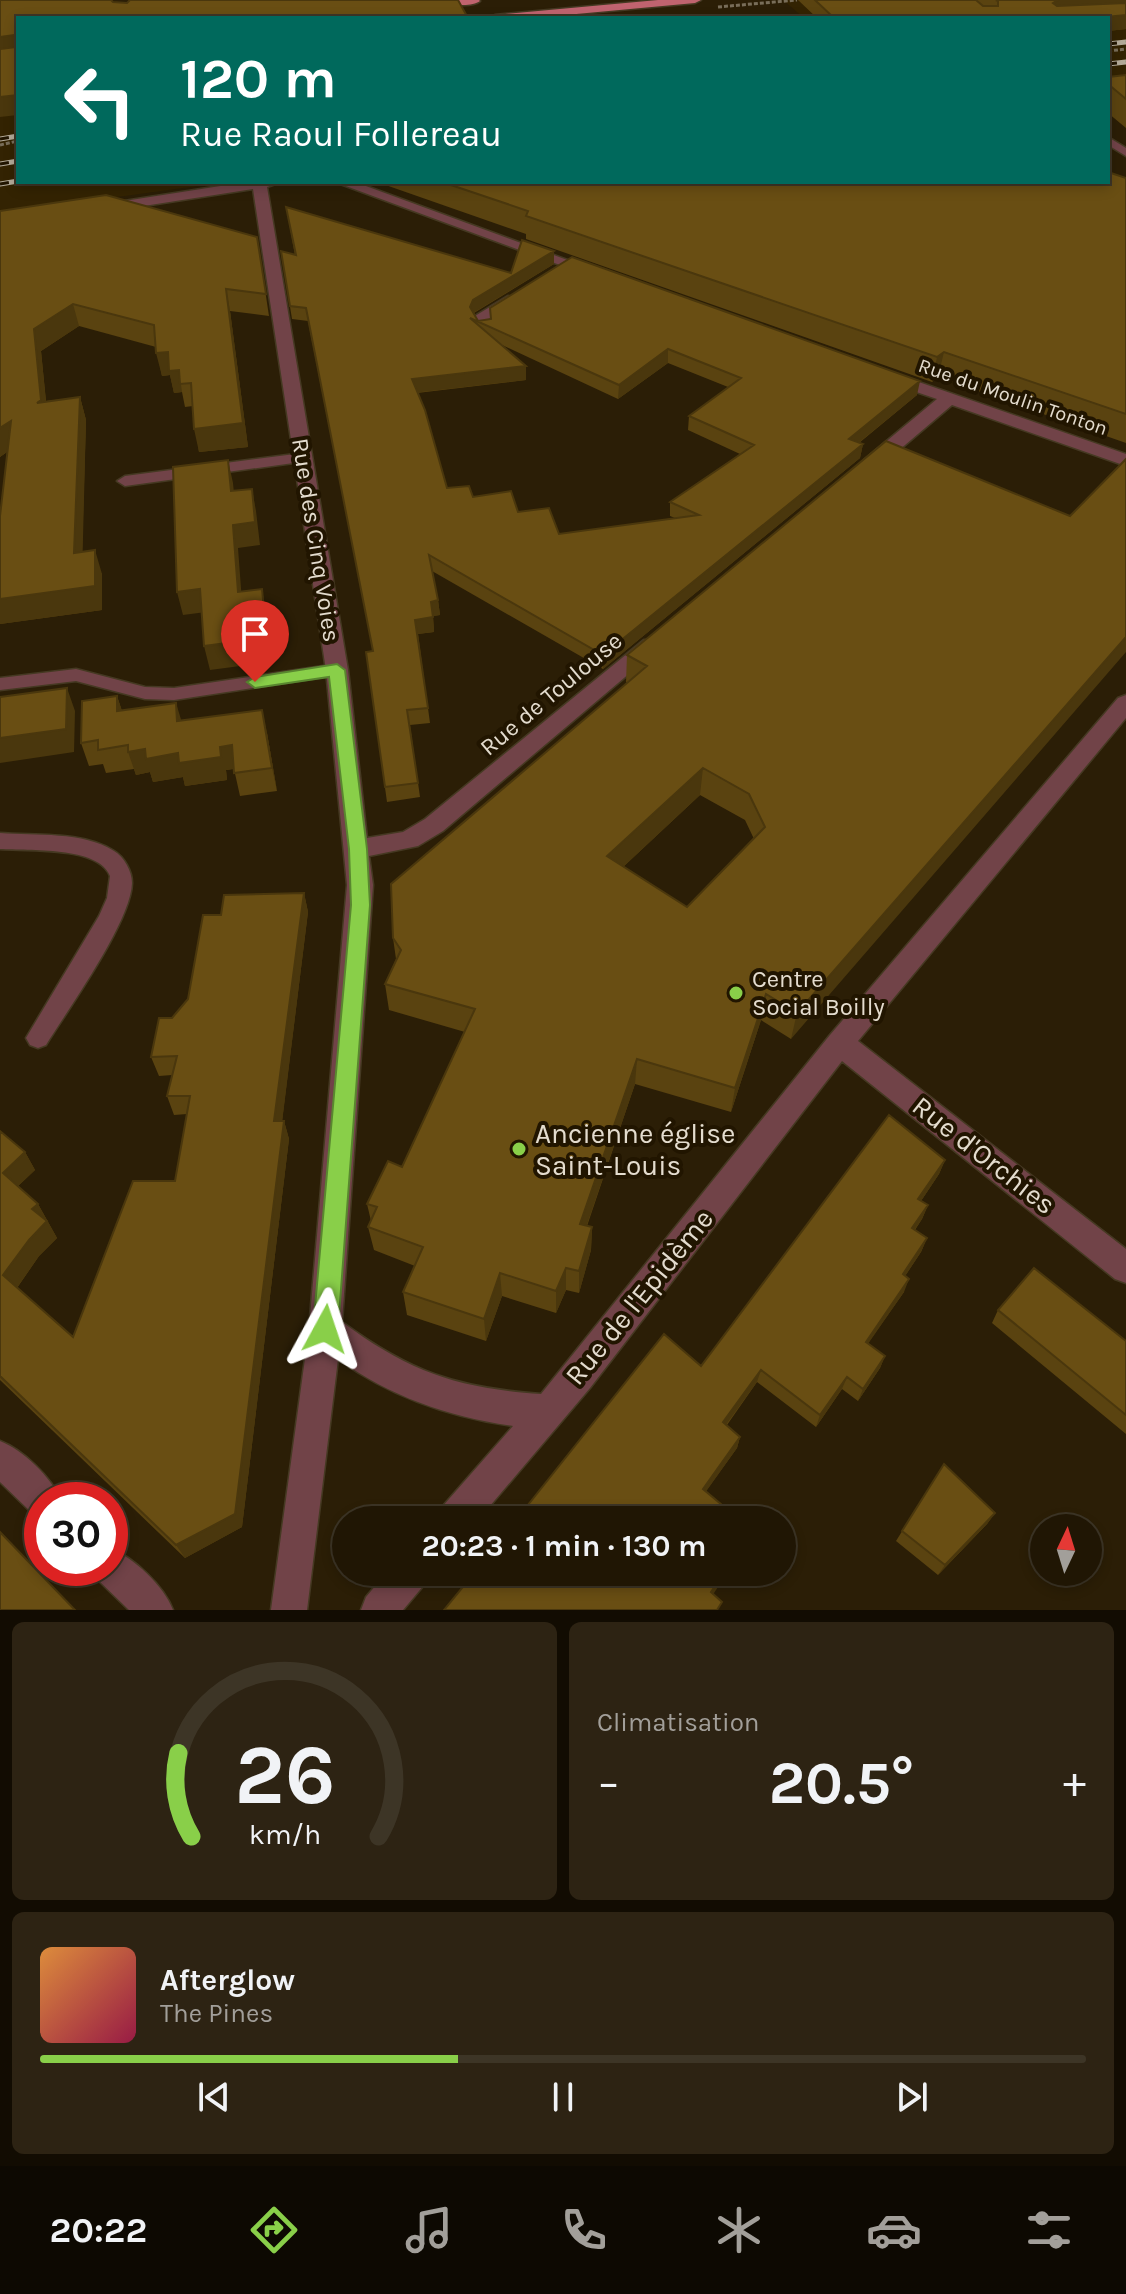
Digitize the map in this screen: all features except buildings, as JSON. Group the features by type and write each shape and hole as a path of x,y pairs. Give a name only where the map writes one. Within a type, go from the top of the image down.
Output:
{"main road":[{"path":"449,0 473,0"},
{"path":"517,16 695,0"}],"street":[{"path":"92,210 261,184"},
{"name":"Rue des Cinq Voies","path":"268,184 303,458 337,670 358,849 360,916 325,1329 289,1610"},
{"path":"347,184 563,268 615,280"},
{"name":"Rue du Moulin Tonton","path":"869,370 1126,460"},
{"path":"849,482 949,398"},
{"name":"Rue de Toulouse","path":"358,849 409,840 434,825 666,633"},
{"name":"Rue de l'Epidème","path":"467,1506 548,1411 840,1043 1126,703"},
{"name":"Rue d'Orchies","path":"840,1043 1126,1268"},
{"path":"325,1329 390,1375 420,1388 485,1405 548,1411"},
{"path":"0,1458 25,1482"},
{"path":"128,1584 155,1610"},
{"path":"379,1610 399,1586"}],"lane":[{"path":"473,0 485,0"},
{"path":"484,328 480,319 531,288"},
{"path":"125,481 303,458"},
{"path":"0,684 76,675 145,693 174,694 337,670"},
{"path":"0,841 90,850 105,855 119,872 122,885 114,910 38,1038"}],"path":[{"path":"732,0 737,5"}],"shaded area":[{"path":"783,0 1126,0 1126,80 1110,82 1110,16 802,16"},
{"path":"16,68 16,184 212,184 0,213 0,70"}],"railway":[{"path":"1110,44 1126,42"},
{"path":"1110,64 1126,62"},
{"path":"0,139 16,136"},
{"path":"0,164 16,161"},
{"path":"0,184 16,181"}],"place":[{"name":"Centre Social Boilly","path":"736,993"},
{"name":"Ancienne église Saint-Louis","path":"519,1149"}],"route":[{"path":"255,682 337,670 358,849 361,905 325,1329"}]}
